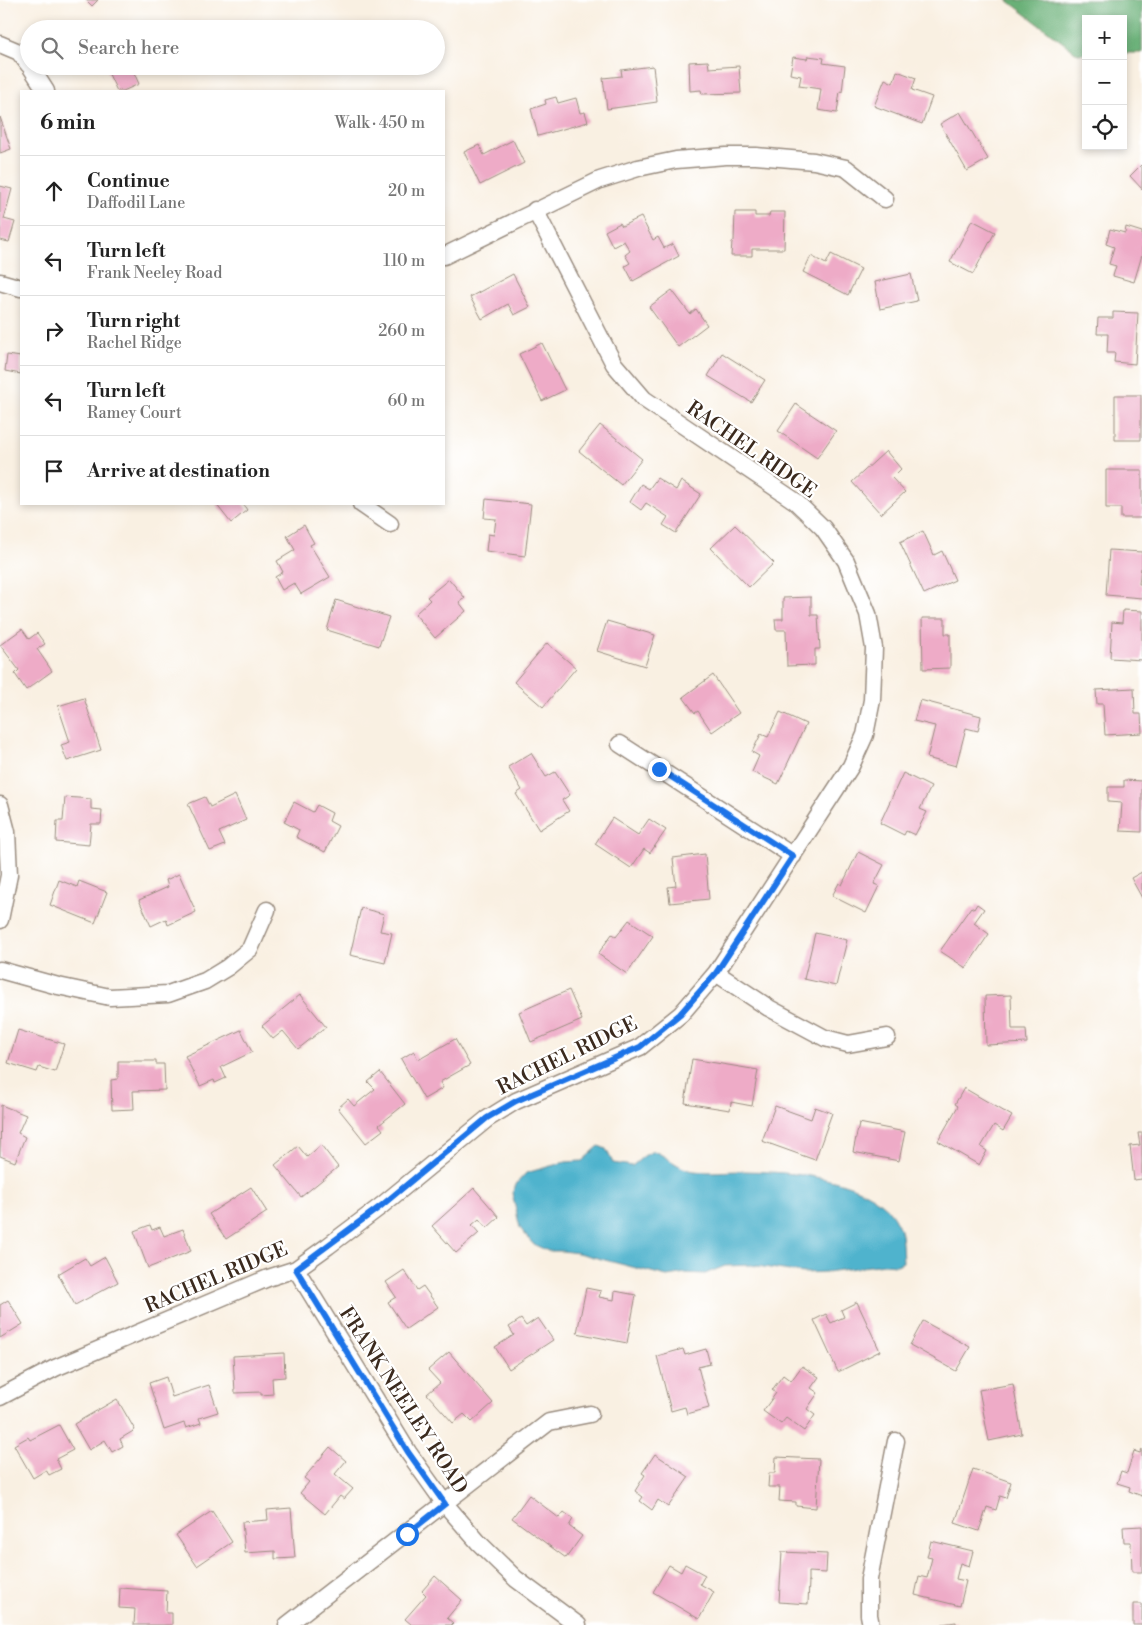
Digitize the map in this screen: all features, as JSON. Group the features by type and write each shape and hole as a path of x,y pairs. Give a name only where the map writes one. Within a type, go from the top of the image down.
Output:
{"street":[{"path":"0,44 20,53"},
{"path":"35,75 45,90"},
{"path":"445,255 600,180 638,168 676,160 726,156 788,157 846,168 885,199"},
{"name":"RACHEL RIDGE","path":"0,1397 55,1368 268,1278 296,1269 381,1206 487,1118 516,1101 640,1047 680,1014 716,973 852,766 865,735 872,700 874,648 868,614 846,561 823,528 796,501 644,400 614,364 535,210"},
{"path":"0,282 20,288"},
{"path":"362,505 390,524"},
{"path":"620,744 793,856"},
{"path":"0,804 7,832 8,875 0,920"},
{"path":"0,970 58,986 110,997 168,994 204,981 228,967 250,948 267,910"},
{"path":"716,973 768,1008 825,1038 848,1044 887,1037"},
{"name":"FRANK NEELEY ROAD","path":"296,1269 408,1452 445,1504 479,1543 516,1579 578,1625"},
{"path":"287,1625 549,1422 590,1414"},
{"path":"871,1625 869,1614 869,1580 896,1441"}],"green space":[{"path":"1007,0 1142,0 1142,53 1127,53 1127,15 1082,15 1082,54 1078,54"}],"water":[{"path":"599,1146 606,1149 613,1163 632,1166 653,1151 688,1170 784,1173 830,1180 852,1187 871,1196 887,1209 898,1225 902,1238 903,1262 897,1265 884,1264 826,1272 803,1273 751,1265 725,1266 705,1274 686,1273 667,1276 578,1253 548,1251 533,1244 520,1228 512,1193 517,1183 526,1173 565,1162 582,1161"}],"building":[{"path":"86,0 98,0 92,6"},
{"path":"808,56 824,58 823,63 845,66 837,113 818,110 821,89 799,86 801,76 790,74 793,57 807,59"},
{"path":"708,61 709,68 739,66 741,93 702,94 701,90 690,91 689,62"},
{"path":"653,66 657,102 607,109 603,78 622,76 621,70"},
{"path":"897,71 916,78 912,90 932,97 922,124 874,106 885,79 893,83"},
{"path":"109,75 135,75 139,84 125,90 117,90"},
{"path":"556,97 558,103 576,98 580,113 585,112 588,122 538,136 531,109 546,104 545,100"},
{"path":"960,112 988,159 967,171 940,124"},
{"path":"0,117 11,149 0,153"},
{"path":"513,140 524,163 480,185 464,152 479,145 484,155"},
{"path":"1141,165 1142,167 1142,189 1130,176"},
{"path":"0,186 12,189 4,219 15,222 9,242 0,240"},
{"path":"735,212 755,212 755,216 769,216 770,212 785,212 784,249 752,249 752,256 731,256 732,242 734,241"},
{"path":"641,217 653,240 658,237 664,248 673,244 679,256 633,281 625,266 630,263 625,255 630,251 624,241 613,247 605,231 620,223 622,226"},
{"path":"972,220 995,232 973,274 950,262"},
{"path":"1126,227 1142,232 1142,255 1134,282 1113,276 1116,266 1109,264 1114,247 1106,244 1110,229 1125,233"},
{"path":"831,254 861,269 848,295 803,272 811,256 826,264"},
{"path":"513,274 530,307 514,315 508,304 482,319 470,297"},
{"path":"911,274 917,301 880,309 875,282"},
{"path":"672,290 690,314 696,309 707,325 678,347 649,307"},
{"path":"1113,312 1138,313 1135,364 1114,362 1115,353 1107,353 1108,334 1097,334 1098,318 1113,318"},
{"path":"542,343 565,390 542,401 519,354"},
{"path":"722,353 765,380 751,402 708,376"},
{"path":"7,355 20,357 20,374 5,371"},
{"path":"1115,395 1141,395 1141,440 1115,440"},
{"path":"796,404 836,431 817,458 778,431"},
{"path":"600,425 642,459 621,485 579,451"},
{"path":"886,451 901,469 892,478 905,492 881,514 852,482"},
{"path":"1106,470 1142,470 1142,518 1121,518 1121,508 1106,508"},
{"path":"657,478 676,490 681,481 701,494 676,533 663,525 668,517 646,503 641,510 630,502 641,484 649,489"},
{"path":"486,499 531,504 525,556 486,551 488,534 494,535 496,519 484,518"},
{"path":"217,505 244,505 247,510 231,523"},
{"path":"304,525 314,543 310,545 330,577 301,594 294,583 282,590 275,577 283,572 277,561 295,550 287,536"},
{"path":"735,525 774,563 749,587 711,548"},
{"path":"923,531 934,555 942,551 955,580 924,594 900,542"},
{"path":"1109,550 1142,552 1142,569 1139,584 1142,584 1142,598 1106,595"},
{"path":"449,579 465,598 459,602 466,611 435,638 415,614 430,600 427,597"},
{"path":"811,597 811,615 818,615 820,649 815,649 815,665 787,666 786,630 776,630 775,619 783,619 783,598"},
{"path":"336,600 389,617 379,646 327,630"},
{"path":"1123,610 1142,611 1142,660 1110,658 1112,622 1122,623"},
{"path":"922,618 945,618 945,634 950,634 950,668 923,669"},
{"path":"607,621 655,635 645,666 597,651"},
{"path":"22,629 29,639 37,633 45,644 37,649 52,671 26,690 15,674 19,670 0,645"},
{"path":"547,643 576,668 543,707 514,682"},
{"path":"713,675 739,713 712,732 698,711 695,713 683,697"},
{"path":"1134,688 1135,714 1141,714 1142,733 1105,735 1103,704 1097,704 1096,690"},
{"path":"84,698 101,750 67,761 61,745 70,742 58,706"},
{"path":"920,700 981,716 978,731 966,728 956,766 927,758 935,726 914,721"},
{"path":"780,712 806,724 778,784 752,772 759,756 752,752 761,734 768,737"},
{"path":"531,753 546,777 555,772 570,795 562,800 569,811 539,830 516,794 522,790 508,767"},
{"path":"903,773 931,787 920,809 927,812 915,835 906,831 904,835 880,823"},
{"path":"1124,780 1142,781 1142,832 1120,831 1122,803 1108,802 1108,787 1124,787"},
{"path":"235,795 246,820 219,832 225,845 210,851 188,804 205,797 210,807"},
{"path":"65,797 91,799 91,809 102,810 101,824 91,824 89,845 56,842 57,821 63,821"},
{"path":"294,802 313,812 317,805 332,813 329,821 338,826 325,852 296,837 299,830 284,822"},
{"path":"612,818 638,835 649,819 666,830 650,853 644,849 631,868 595,844"},
{"path":"858,852 884,865 874,884 879,886 866,913 832,896 839,883 842,885"},
{"path":"705,854 709,899 670,903 668,887 676,886 673,858"},
{"path":"1142,872 1142,898 1131,878"},
{"path":"179,874 196,912 168,925 166,919 151,926 139,900 168,887 166,880"},
{"path":"59,880 77,887 79,881 107,892 95,923 50,905"},
{"path":"977,904 984,909 974,923 989,934 966,968 940,951 971,907 974,909"},
{"path":"361,908 384,914 380,931 392,933 385,963 350,955"},
{"path":"629,920 653,936 627,974 598,954 612,934 616,937"},
{"path":"815,933 847,940 836,986 804,979"},
{"path":"569,990 582,1020 531,1042 519,1012"},
{"path":"300,995 326,1027 298,1049 283,1031 273,1039 262,1026"},
{"path":"1011,995 1012,1029 1026,1029 1027,1043 986,1045 985,996"},
{"path":"18,1030 64,1044 55,1072 39,1067 37,1072 8,1063"},
{"path":"241,1030 252,1052 221,1067 226,1078 215,1083 214,1080 200,1086 185,1056"},
{"path":"455,1039 470,1065 440,1082 443,1088 424,1099 401,1059 414,1051 418,1060"},
{"path":"692,1059 758,1070 752,1106 731,1102 730,1110 685,1103"},
{"path":"118,1061 156,1061 156,1064 164,1064 165,1090 133,1091 134,1109 112,1110 111,1080 118,1079"},
{"path":"380,1072 405,1104 379,1125 383,1130 366,1143 338,1108 348,1099 354,1106 375,1089 368,1082"},
{"path":"964,1088 1012,1116 1003,1131 994,1125 981,1147 987,1151 979,1165 938,1141 958,1106 955,1104"},
{"path":"1,1105 26,1115 18,1133 25,1137 15,1162 0,1156"},
{"path":"775,1106 811,1119 815,1107 832,1113 815,1160 762,1141"},
{"path":"859,1123 905,1132 899,1161 853,1152"},
{"path":"1138,1133 1142,1133 1142,1179 1134,1180 1130,1146 1140,1145"},
{"path":"321,1145 338,1167 301,1197 275,1165 298,1146 307,1157"},
{"path":"251,1187 267,1212 226,1239 209,1214"},
{"path":"474,1188 499,1217 487,1228 479,1219 472,1225 479,1233 456,1253 432,1226"},
{"path":"150,1225 152,1230 160,1227 164,1236 183,1229 191,1251 148,1268 134,1231"},
{"path":"105,1257 118,1282 75,1305 58,1274 85,1258 90,1266"},
{"path":"404,1270 417,1290 423,1286 438,1307 406,1329 388,1302 396,1297 386,1282"},
{"path":"586,1288 601,1291 599,1297 614,1300 615,1291 636,1295 627,1343 577,1333"},
{"path":"8,1300 23,1324 0,1338 0,1305"},
{"path":"857,1302 880,1351 838,1372 814,1320 826,1314 831,1323 844,1317 841,1310"},
{"path":"538,1318 553,1340 509,1369 495,1347 514,1335 509,1327 521,1319 526,1326"},
{"path":"923,1321 970,1347 956,1371 910,1345"},
{"path":"683,1349 685,1355 706,1349 710,1364 698,1367 709,1408 687,1414 685,1407 671,1411 657,1356"},
{"path":"449,1352 493,1403 472,1422 464,1414 453,1423 427,1394 440,1383 428,1370"},
{"path":"284,1353 285,1377 272,1378 273,1394 261,1395 261,1392 235,1393 233,1356"},
{"path":"802,1366 819,1377 811,1388 818,1393 807,1409 815,1415 804,1431 786,1418 781,1424 763,1411 776,1393 772,1390 783,1375 791,1381"},
{"path":"166,1377 172,1397 209,1385 218,1412 199,1418 201,1423 186,1428 184,1423 164,1430 149,1383"},
{"path":"1013,1384 1022,1434 989,1441 979,1390"},
{"path":"117,1399 135,1430 120,1439 123,1446 112,1452 105,1440 89,1450 74,1424"},
{"path":"59,1425 73,1450 56,1459 61,1469 49,1475 46,1470 33,1478 14,1445 28,1437 30,1440"},
{"path":"330,1447 346,1461 335,1474 353,1489 344,1499 340,1496 325,1514 300,1493 309,1482 304,1478"},
{"path":"1142,1449 1142,1496 1129,1491 1130,1487 1117,1483 1121,1471 1127,1473 1134,1451 1140,1453"},
{"path":"655,1454 689,1477 668,1507 658,1500 652,1510 640,1501 643,1497 635,1491 645,1475 642,1473"},
{"path":"776,1457 819,1459 816,1508 796,1506 796,1502 779,1501 780,1487 768,1487 769,1473 775,1473"},
{"path":"973,1469 1011,1482 1006,1498 1000,1496 996,1510 987,1507 979,1531 955,1523"},
{"path":"529,1495 559,1518 564,1512 573,1519 569,1526 582,1536 566,1558 512,1518"},
{"path":"291,1508 295,1558 275,1559 275,1551 245,1553 242,1522 268,1520 267,1510"},
{"path":"212,1511 232,1542 197,1566 176,1535"},
{"path":"1142,1526 1142,1572 1132,1572 1131,1542 1124,1542 1123,1527"},
{"path":"931,1541 973,1551 969,1566 960,1563 956,1579 966,1581 960,1606 915,1595 919,1576 927,1578 932,1558 927,1557"},
{"path":"782,1552 827,1554 826,1573 808,1572 808,1604 779,1602"},
{"path":"685,1564 705,1575 700,1584 714,1592 699,1619 653,1592 669,1565 681,1572"},
{"path":"435,1576 462,1600 447,1618 453,1623 451,1625 412,1625 405,1619 426,1595 422,1591"},
{"path":"120,1588 167,1591 166,1613 172,1613 172,1625 134,1625 135,1609 119,1608"},
{"path":"1133,1604 1142,1604 1142,1625 1133,1625"},
{"path":"956,1622 956,1625 942,1625 942,1624"}],"route":[{"path":"407,1534 445,1504 408,1452 296,1269 381,1206 487,1118 516,1101 640,1047 680,1014 716,973 793,856 659,769"}]}
